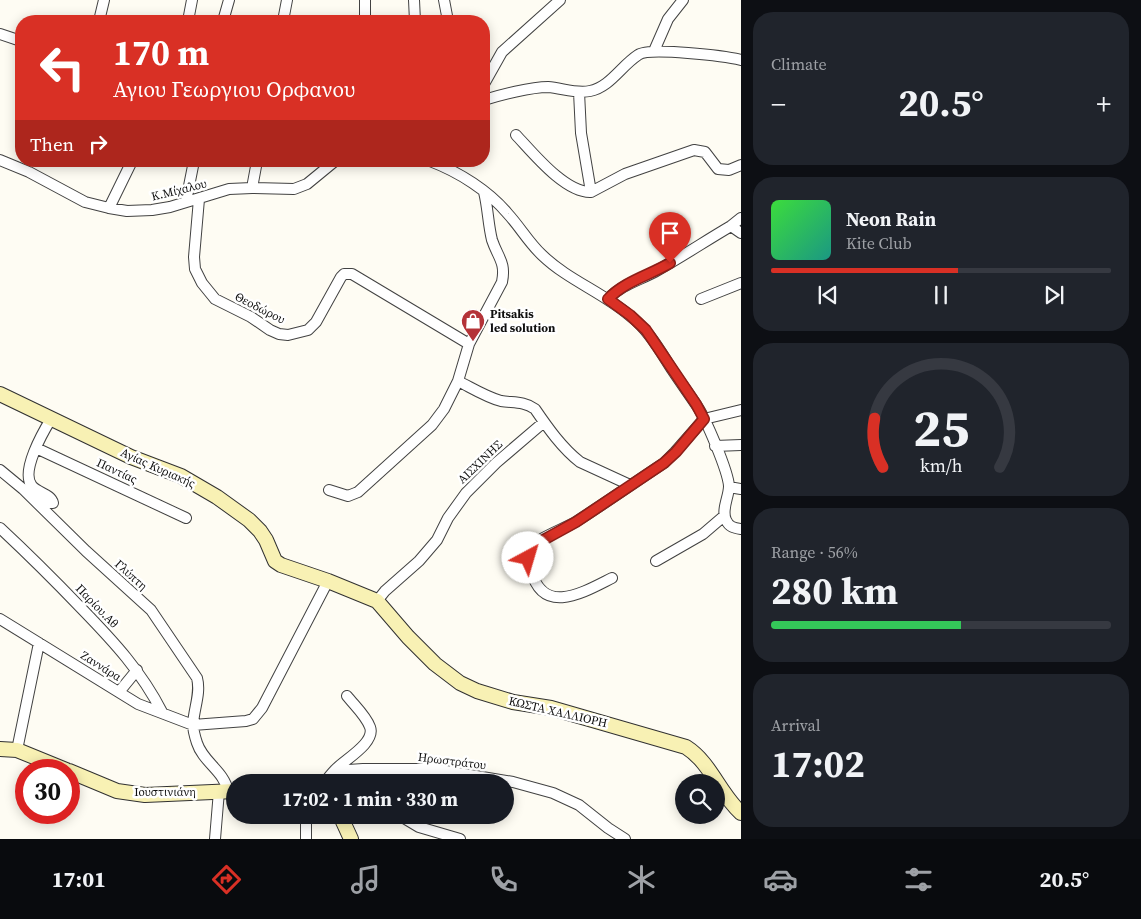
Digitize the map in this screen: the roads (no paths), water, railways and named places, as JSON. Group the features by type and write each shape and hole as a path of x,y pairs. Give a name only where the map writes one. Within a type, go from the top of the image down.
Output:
{"street":[{"path":"100,15 104,0"},
{"path":"189,15 192,0"},
{"path":"225,15 229,0"},
{"path":"284,15 287,0"},
{"path":"364,0 365,15"},
{"path":"414,0 414,15"},
{"path":"444,0 447,15"},
{"path":"490,73 502,52 560,0"},
{"path":"654,52 668,19 683,0"},
{"path":"0,34 15,38"},
{"path":"490,99 534,88 550,87 579,92 589,91 605,86 638,55 654,52 741,60"},
{"path":"579,92 581,133 591,192"},
{"path":"516,135 572,188 585,192 591,192 625,174 694,150 705,152 718,169 729,170 741,165"},
{"name":"Κ.Μίχαλου","path":"0,160 15,166"},
{"name":"Κ.Μίχαλου","path":"17,167 79,200 127,211 152,210 229,190 252,188 294,189 307,184 328,167"},
{"path":"109,208 129,167"},
{"path":"186,201 193,167"},
{"path":"252,188 256,167"},
{"path":"442,167 463,177 502,206 542,256 569,277 608,299 630,315 646,330 704,419 724,466 729,487 724,516 729,525 741,529"},
{"path":"329,490 348,496 364,487 432,425 444,409 458,381 470,344 502,282 503,266 492,240 484,192"},
{"name":"Θεοδώρου","path":"199,199 194,257 195,268 202,283 215,299 251,316 270,330 288,335 301,334 308,330 316,322 341,277 347,273 352,274 470,344"},
{"path":"608,299 630,282 656,271 732,226 741,218"},
{"path":"732,226 741,233"},
{"path":"701,299 741,283"},
{"path":"458,381 502,401 528,404 535,409 567,451 580,462 630,485"},
{"name":"Αγίας Κυριακής","path":"0,394 131,457 181,476 217,497 249,520 266,540 276,561 281,566 328,581 377,601"},
{"path":"612,578 566,598 549,596 538,586 532,576 528,558 529,550 536,544 576,522 664,463 704,419 741,410"},
{"path":"23,489 49,504 53,503 49,497 32,486 30,466 36,448 51,419"},
{"name":"ΑΙΣΧΙΝΗΣ","path":"377,601 385,591 419,561 437,540 448,518 466,493 496,463 544,422"},
{"path":"715,446 741,445"},
{"name":"Παντίας","path":"36,448 186,518"},
{"name":"Γλύπτη","path":"0,470 23,489 86,551 151,610 196,678 198,688 193,725"},
{"path":"729,487 741,488"},
{"path":"656,561 703,534 724,516"},
{"name":"Παρίου.Αθ","path":"0,528 72,598 118,647 150,689 162,712"},
{"path":"226,788 223,777 202,753 193,725 253,719 262,708 328,581"},
{"name":"ΚΩΣΤΑ ΧΑΛΛΙΟΡΗ","path":"377,601 408,637 435,664 460,683 478,691 514,702 551,708 686,747 701,759 721,790 741,813"},
{"name":"Ζαννάρα","path":"0,619 138,704 193,725"},
{"path":"17,750 40,643"},
{"path":"119,692 137,670"},
{"path":"332,774 366,744 371,730 366,719 347,696"},
{"name":"Ιουστινιάνη","path":"0,748 17,750 38,759"},
{"path":"363,769 363,774"},
{"name":"Ηρωστράτου","path":"334,771 434,769 513,782 553,793 579,805 625,839"},
{"name":"Ιουστινιάνη","path":"80,776 118,791 145,795 226,791"},
{"path":"215,839 226,795"},
{"path":"306,824 306,839"},
{"path":"344,824 351,839"},
{"path":"415,824 460,839"}],"place":[{"name":"Pitsakis led solution","path":"473,342"}]}
